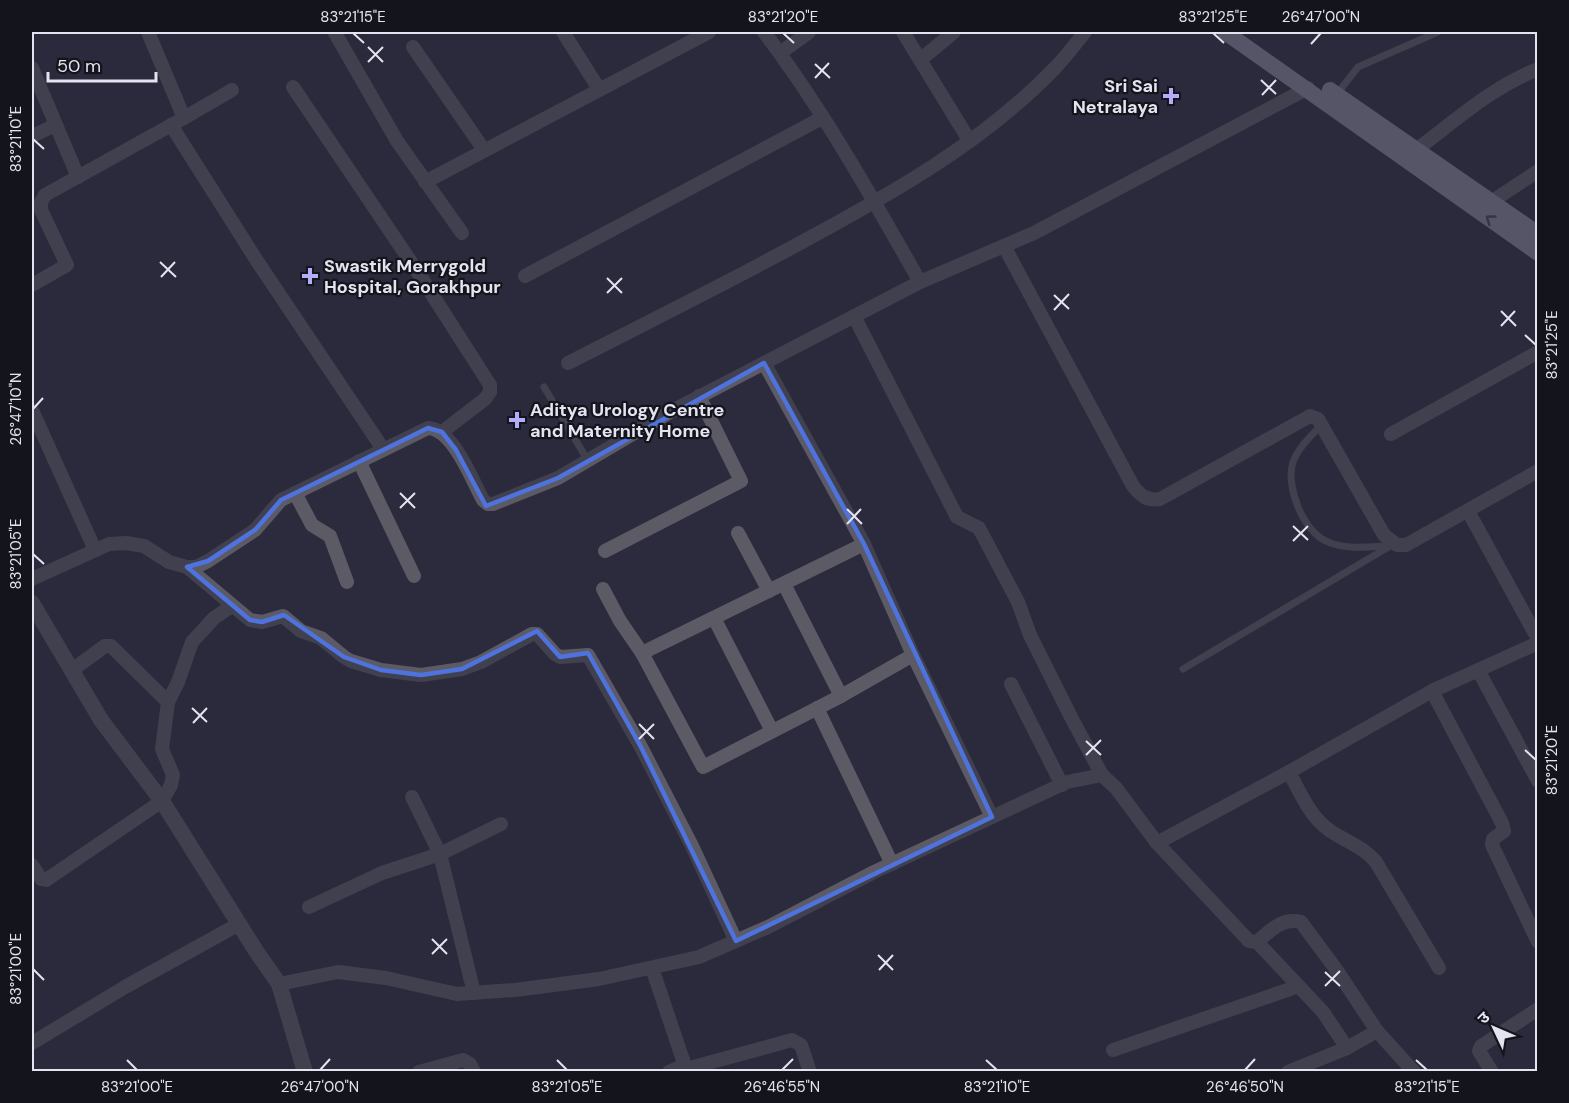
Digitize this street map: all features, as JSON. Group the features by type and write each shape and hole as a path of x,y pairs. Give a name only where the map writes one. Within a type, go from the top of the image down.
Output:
{"main road":[{"path":"1226,32 1538,253"},
{"path":"1245,32 1538,234"}],"street":[{"path":"148,32 184,118"},
{"path":"563,32 600,89"},
{"path":"425,182 709,32"},
{"path":"764,32 780,53 875,202 920,282"},
{"path":"780,53 809,32"},
{"path":"903,32 969,140"},
{"path":"920,60 954,32"},
{"path":"568,363 747,272 932,168 1003,115 1053,70 1085,32"},
{"path":"335,33 397,141 462,233"},
{"path":"413,47 484,150"},
{"path":"32,68 78,177"},
{"path":"1416,150 1495,90 1519,76 1538,69"},
{"path":"293,87 419,274 490,385 490,392 485,399 442,432"},
{"path":"32,579 109,544 126,543 144,546 169,561 187,567 196,567 255,530 281,500 428,428 436,428 442,432 456,450 483,500 488,504 493,504 558,478 699,396 920,282 1034,233 1308,88"},
{"path":"32,285 67,265 40,210 45,195 232,90"},
{"path":"525,276 822,118"},
{"path":"32,136 56,125"},
{"path":"171,125 257,261 383,449"},
{"path":"1491,202 1538,171"},
{"path":"1004,246 1134,486 1140,495 1150,500 1160,499 1310,416 1318,419 1384,536 1393,546 1406,545 1538,471"},
{"path":"854,316 957,518 979,528 1018,602 1030,635 1102,775 1116,788 1157,843 1242,936 1249,941 1257,942 1323,1012 1347,1048"},
{"path":"1391,434 1538,352"},
{"path":"764,363 864,544 913,655 992,817"},
{"path":"605,551 741,481 699,396"},
{"path":"33,417 95,550"},
{"path":"359,461 414,576"},
{"path":"295,493 312,525 330,536 348,582"},
{"path":"1157,843 1432,691 1538,641 1468,510"},
{"path":"738,533 769,591"},
{"path":"642,653 864,544"},
{"path":"187,567 232,606 255,622 284,616 301,631 328,643 344,657 381,670 421,675 462,669 481,662 532,634 537,634 560,657 588,655 641,747 692,846 736,941"},
{"path":"784,584 841,696"},
{"path":"603,589 620,621 642,653 703,767 841,696 913,655"},
{"path":"32,603 101,720 162,801 279,984 305,1071"},
{"path":"32,865 41,879 46,880 162,801 171,785 173,775 162,749 168,702 178,682 192,642 214,618 232,606"},
{"path":"714,618 772,731"},
{"path":"72,670 105,646 111,646 168,702"},
{"path":"1478,670 1538,782"},
{"path":"1011,684 1062,784"},
{"path":"1432,691 1502,823 1504,831 1493,839 1492,845 1538,942"},
{"path":"817,708 892,864"},
{"path":"1289,772 1318,820 1329,830 1368,852 1376,862 1439,968"},
{"path":"279,984 338,972 386,978 457,994 474,993 589,981 699,957 768,927 892,864 1062,784 1102,775"},
{"path":"412,797 440,854 474,993"},
{"path":"309,907 382,873 440,854 501,824"},
{"path":"1257,942 1283,922 1292,920 1300,922 1338,972 1377,1030 1414,1071"},
{"path":"32,1043 145,975 239,924"},
{"path":"652,968 686,1069"},
{"path":"1113,1050 1299,986"},
{"path":"1492,1071 1479,1051 1481,1046 1538,1009"},
{"path":"1297,1070 1347,1048 1377,1030"},
{"path":"669,1071 686,1069 792,1040 801,1045 810,1071"},
{"path":"419,1071 464,1060 474,1071"}],"lane":[{"path":"1336,94 1358,67 1438,32"},
{"path":"544,387 588,461"},
{"path":"1321,425 1304,443 1293,462 1291,483 1298,507 1309,525 1326,542 1347,548 1393,546"},
{"path":"1183,669 1393,546"}],"highlighted area":[{"path":"764,363 864,544 992,817 736,941 641,747 588,653 560,657 537,631 462,669 421,675 381,670 344,657 284,615 262,622 250,620 187,567 208,561 255,530 281,500 428,428 442,432 456,450 486,506 558,478"}],"place":[{"name":"Sri Sai Netralaya","path":"1171,96"},
{"name":"Swastik Merrygold Hospital, Gorakhpur","path":"310,276"},
{"name":"Aditya Urology Centre and Maternity Home","path":"517,420"}]}
